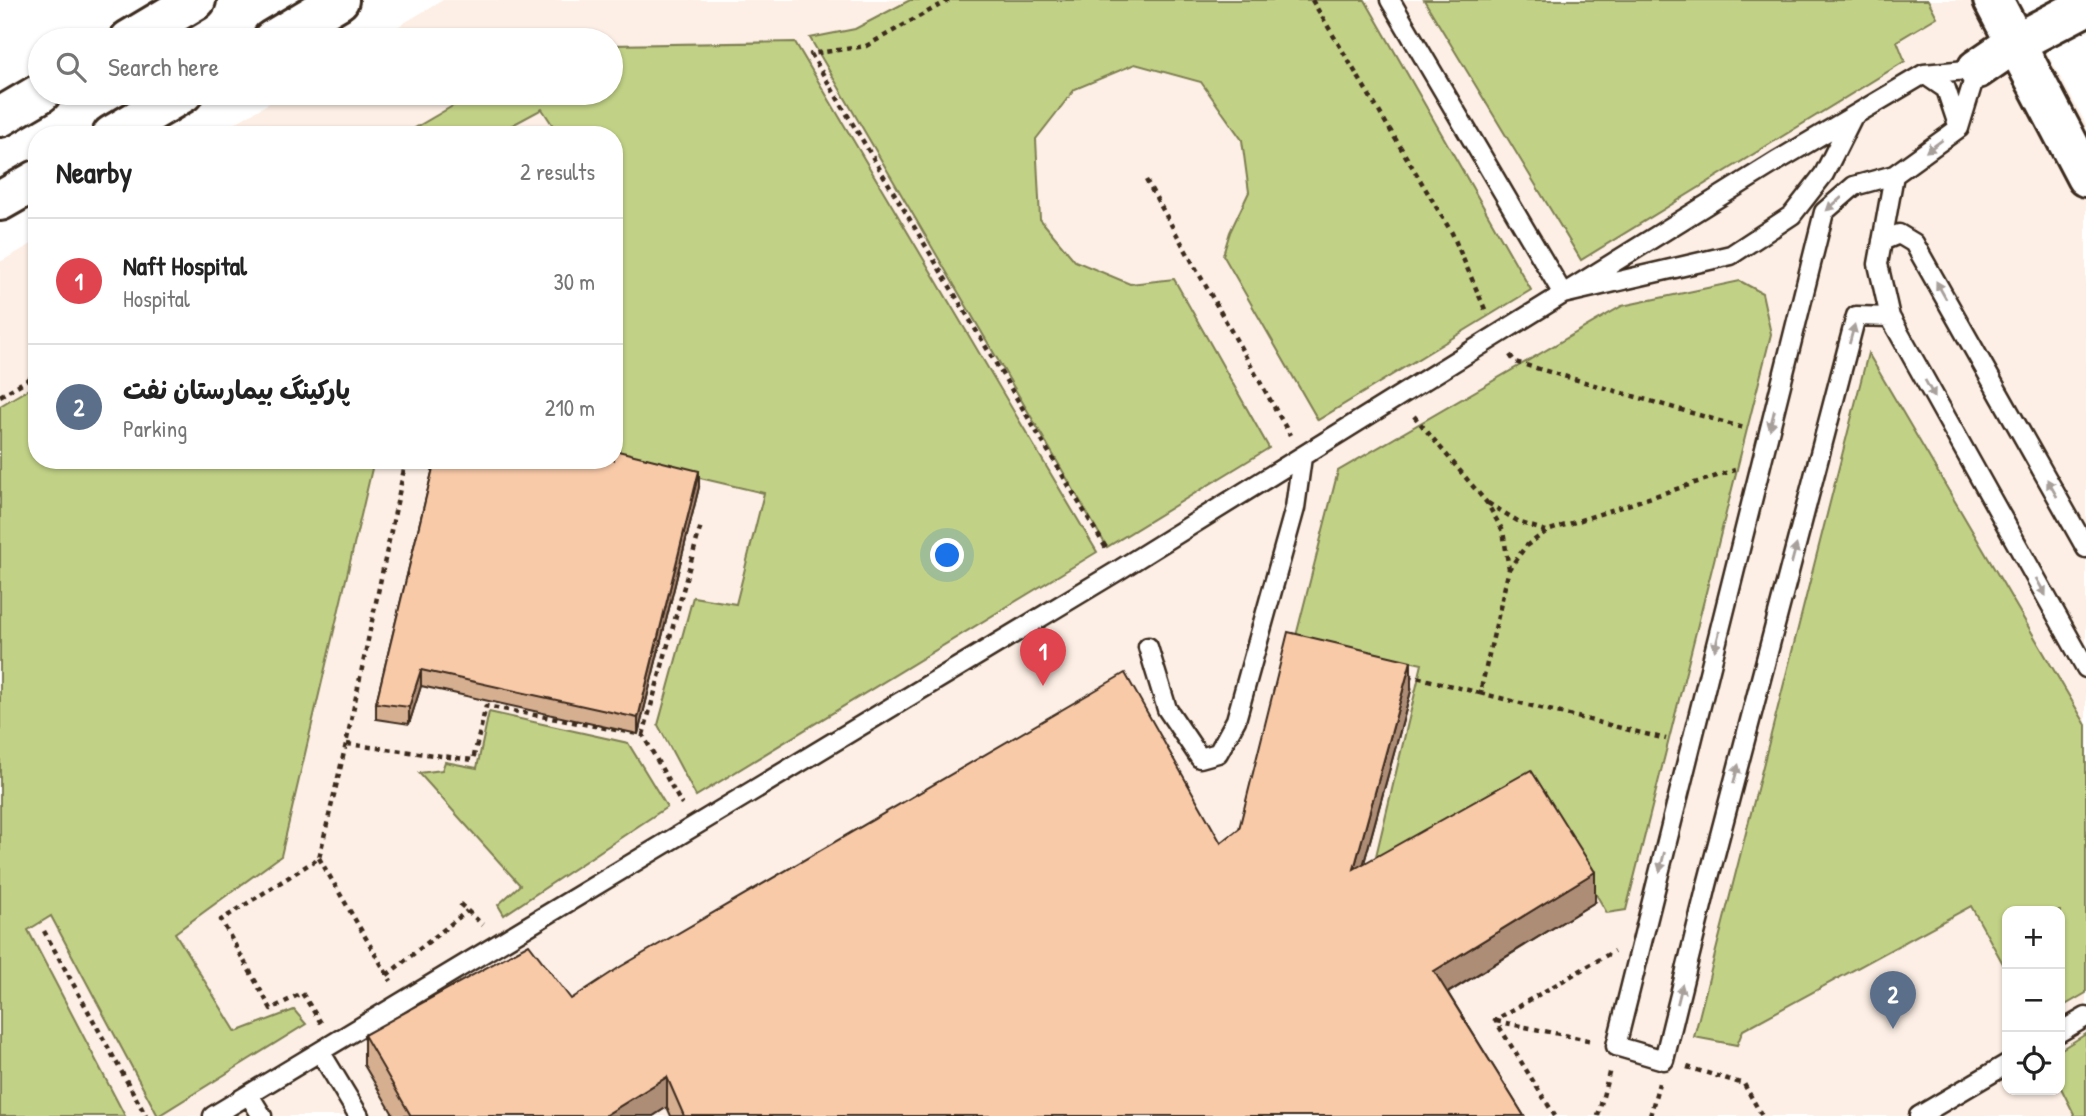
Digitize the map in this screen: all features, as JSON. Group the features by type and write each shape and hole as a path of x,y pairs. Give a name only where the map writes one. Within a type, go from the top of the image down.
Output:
{"main road":[{"path":"149,28 196,0"},
{"path":"292,28 339,0"},
{"path":"1993,0 2086,177"},
{"path":"1977,69 2015,43 2083,7"},
{"path":"0,117 28,101"},
{"path":"127,126 163,105"},
{"path":"0,201 28,185"}],"lane":[{"path":"1390,0 1563,294"},
{"path":"213,1116 1119,570 1853,116 1924,74 1977,69 1959,128 1894,175 1854,186 1824,212 1616,1046 1664,1060 1856,316 1890,317"},
{"path":"1924,74 1946,89 1959,128"},
{"path":"1563,294 1731,256 1792,215 1824,174 1853,116"},
{"path":"1894,175 1878,264 1890,317 2086,668"},
{"path":"1882,241 1899,234 1914,243 2086,548"},
{"path":"1147,647 1167,709 1200,758 1218,753 1236,720 1295,508 1302,457"},
{"path":"2065,1029 2086,1017"},
{"path":"328,1049 359,1116"},
{"path":"1919,1116 2002,1067"},
{"path":"249,1095 262,1116"}],"path":[{"path":"949,0 866,46 811,54 1119,570"},
{"path":"1312,0 1452,233 1496,335 1515,362 1769,435"},
{"path":"1146,180 1302,457"},
{"path":"0,396 28,379"},
{"path":"1398,397 1487,503 1503,531 1509,569 1480,693"},
{"path":"1509,569 1526,546 1547,531 1762,461"},
{"path":"404,469 319,858 404,1003"},
{"path":"1487,503 1521,523 1547,531"},
{"path":"694,827 643,735 701,524"},
{"path":"1402,674 1691,746"},
{"path":"346,744 473,760 486,706 643,735"},
{"path":"319,858 221,920 271,1009 302,993 328,1049"},
{"path":"387,975 467,911"},
{"path":"44,931 146,1116"},
{"path":"1495,1020 1644,934"},
{"path":"434,938 437,946"},
{"path":"1495,1020 1616,1046 1598,1116"},
{"path":"1495,1020 1555,1116"},
{"path":"1650,1116 1664,1060 1744,1084 1762,1116"}],"shaded area":[{"path":"443,0 2018,0 2086,124 2086,1116 0,1116 0,262 28,246 28,469 623,469 623,126 230,126 266,105 623,105 623,28 395,28"}],"green space":[{"path":"910,0 1365,0 1531,290 1318,420 1223,255 1230,232 1249,192 1242,140 1201,82 1135,64 1075,89 1036,139 1040,219 1075,261 1130,284 1174,279 1269,448 1107,547 810,38 855,29"},
{"path":"1424,0 1928,0 1937,17 1897,41 1905,61 1581,260"},
{"path":"795,42 1097,552 696,796 658,725 693,597 736,604 764,493 623,460 623,126 553,126 542,109 511,126 418,126 454,105 623,105 623,45"},
{"path":"1740,281 1762,293 1771,334 1626,910 1607,913 1533,787 1370,881 1422,664 1296,636 1338,471 1622,306"},
{"path":"1868,353 2086,725 2086,993 2065,1005 2065,906 2002,906 2002,962 1971,906 1743,1030 1737,1045 1694,1037"},
{"path":"28,389 28,469 372,469 281,856 175,933 236,1032 294,1010 306,1024 158,1116 51,916 28,930 125,1116 0,1116 0,406"},
{"path":"489,712 628,743 667,807 504,915 498,905 520,885 419,773 442,770 445,762 477,768"},
{"path":"2086,1034 2086,1116 2075,1116 2064,1095 2065,1047"}],"building":[{"path":"623,452 699,471 638,718 421,670 409,707 376,703 433,469 623,469"},
{"path":"1288,632 1411,661 1354,869 1531,770 1595,872 1434,971 1524,1116 684,1116 667,1077 604,1116 411,1116 364,1035 529,944 571,999 620,967 1125,673 1221,843 1239,829"}],"place":[{"name":"Naft Hospital","path":"1043,686"},
{"name":"پارکینگ بیمارستان نفت","path":"1893,1029"}]}
